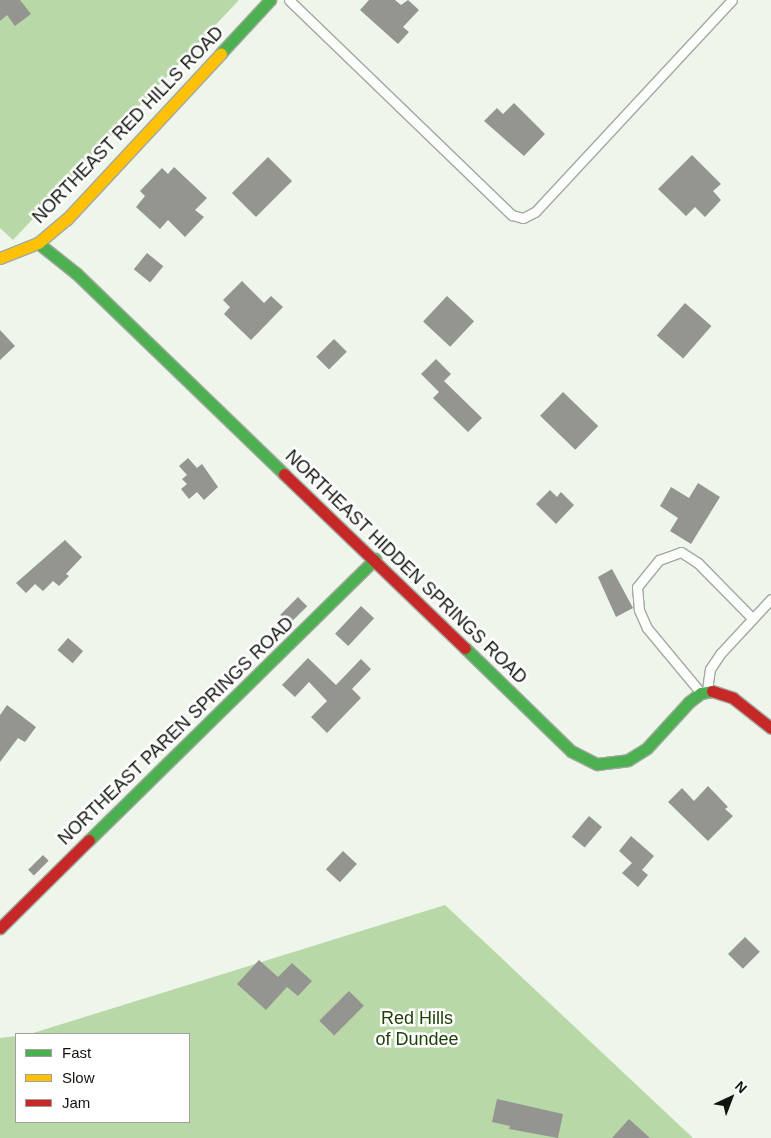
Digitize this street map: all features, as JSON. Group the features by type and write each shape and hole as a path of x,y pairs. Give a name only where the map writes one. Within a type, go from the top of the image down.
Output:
{"street":[{"name":"NORTHEAST RED HILLS ROAD","path":"0,258 38,243 100,185 270,0"},
{"name":"NORTHEAST HIDDEN SPRINGS ROAD","path":"38,243 77,274 375,559 559,741 586,760 607,766 637,755 704,693"},
{"name":"NORTHEAST PAREN SPRINGS ROAD","path":"0,928 375,559"},
{"path":"704,693 732,698 771,728"}],"lane":[{"path":"289,0 512,215 524,218 535,212 732,0"},
{"path":"704,693 647,628 639,610 637,587 658,560 681,552 698,563 752,619"},
{"path":"704,693 710,669 771,599"}],"green space":[{"path":"0,0 239,0 13,240 0,228"},
{"name":"Red Hills of Dundee","path":"445,905 693,1138 0,1138 0,1038 15,1036 15,1123 190,1123 190,1033 33,1033"}],"building":[{"path":"0,0 20,0 31,14 15,26 7,15 0,21"},
{"path":"369,0 395,0 401,5 408,0 419,10 403,27 409,32 398,44 360,10"},
{"path":"514,103 545,134 524,156 484,121 497,108 503,114"},
{"path":"692,155 721,184 713,191 721,200 705,217 695,207 686,216 658,189"},
{"path":"268,157 292,181 256,217 232,193"},
{"path":"174,167 207,198 195,210 204,217 185,237 168,220 160,229 136,207 145,196 140,191 162,168 168,174"},
{"path":"147,253 163,266 150,283 134,269"},
{"path":"242,281 264,303 271,296 283,307 251,340 224,314 230,307 223,300"},
{"path":"447,296 474,321 450,347 423,322"},
{"path":"685,303 711,326 683,358 657,335"},
{"path":"0,330 15,346 0,360"},
{"path":"334,339 347,352 329,369 316,357"},
{"path":"436,359 451,374 444,381 482,418 468,432 433,398 439,392 421,374"},
{"path":"563,392 598,426 575,450 540,416"},
{"path":"188,458 197,468 202,464 218,487 204,500 197,492 189,499 181,489 187,484 182,479 187,475 179,466"},
{"path":"698,483 720,497 691,544 670,531 678,518 660,506 671,487 689,498"},
{"path":"550,490 557,497 561,492 574,505 556,524 536,504"},
{"path":"65,540 82,557 66,574 69,576 59,586 53,581 43,591 35,584 26,593 16,583"},
{"path":"612,569 633,608 616,617 598,577"},
{"path":"298,597 307,606 290,624 280,615"},
{"path":"361,606 374,618 348,646 335,634"},
{"path":"68,638 83,651 73,663 58,650"},
{"path":"308,658 336,685 361,659 371,669 352,689 361,698 327,733 311,717 327,701 309,682 295,697 282,685"},
{"path":"7,705 36,727 25,742 18,738 0,762 0,715"},
{"path":"708,786 728,807 725,809 733,816 708,841 668,802 682,788 694,801"},
{"path":"589,816 602,827 585,848 572,837"},
{"path":"631,836 654,856 642,870 648,875 638,887 622,873 632,863 619,851"},
{"path":"343,851 357,864 340,882 326,869"},
{"path":"43,855 49,861 34,876 28,870"},
{"path":"745,937 760,952 743,969 728,954"},
{"path":"259,960 278,977 292,963 312,981 298,996 287,987 266,1010 237,984"},
{"path":"349,991 364,1006 334,1036 319,1021"},
{"path":"497,1099 563,1114 558,1138 509,1129 510,1126 492,1122"},
{"path":"629,1119 650,1138 612,1138"}],"traffic: fast":[{"path":"221,53 270,0"},
{"path":"38,243 77,274 284,474"},
{"path":"89,840 375,559"},
{"path":"465,648 571,751 597,764 628,760 647,748 689,702 701,693 712,691"}],"traffic: slow":[{"path":"0,258 38,243 67,219 221,53"}],"traffic: jam":[{"path":"284,474 465,648"},
{"path":"712,691 733,698 771,728"},
{"path":"0,928 89,840"}]}
